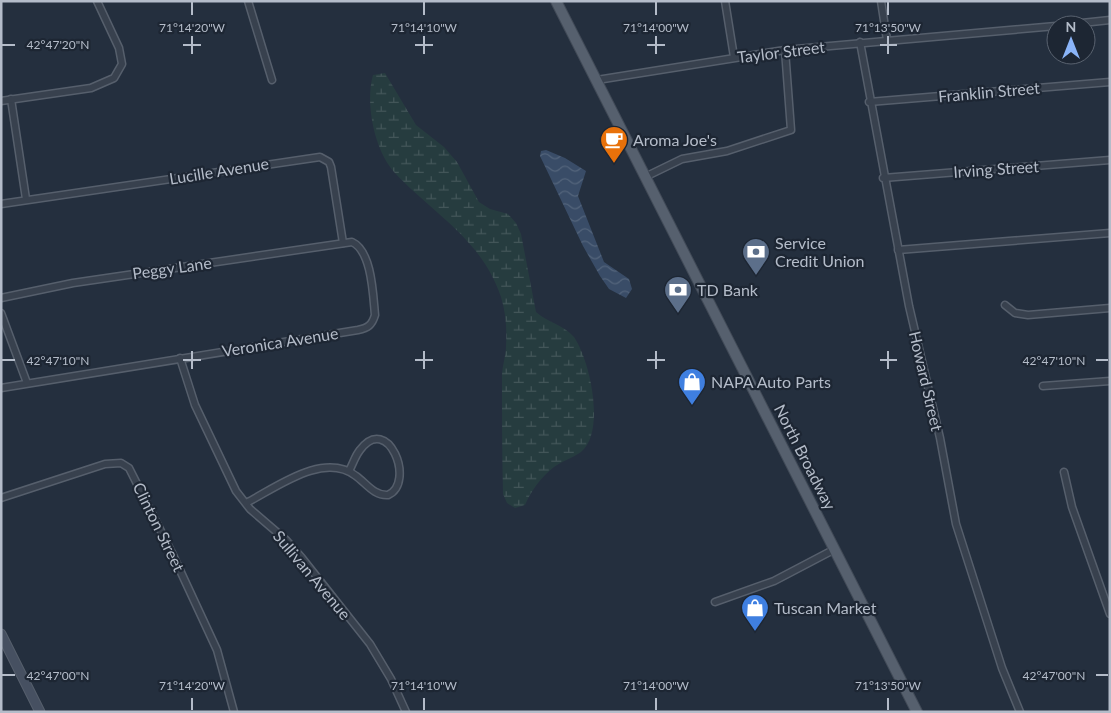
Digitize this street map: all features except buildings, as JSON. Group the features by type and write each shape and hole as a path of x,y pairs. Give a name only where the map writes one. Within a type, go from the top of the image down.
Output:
{"main road":[{"name":"North Broadway","path":"556,1 917,712"}],"street":[{"path":"1,101 92,88 114,78 122,64 119,48 97,1"},
{"path":"248,1 272,80"},
{"path":"725,1 734,58"},
{"path":"881,1 887,40"},
{"path":"1096,21 1110,20"},
{"name":"Taylor Street","path":"597,80 785,50 1046,27"},
{"name":"Howard Street","path":"860,42 883,178 956,524 1002,668 1020,712"},
{"path":"645,176 682,159 727,152 791,130 785,50"},
{"name":"Franklin Street","path":"869,102 1110,82"},
{"path":"11,99 26,200"},
{"name":"Lucille Avenue","path":"1,204 320,157 329,162 331,167 343,243"},
{"name":"Irving Street","path":"883,178 1110,160"},
{"path":"898,250 1110,233"},
{"name":"Veronica Avenue","path":"1,388 366,329 373,323 375,315 367,260 360,246 352,242 343,243"},
{"name":"Peggy Lane","path":"1,298 73,283 343,243"},
{"path":"1005,305 1015,313 1028,315 1110,308"},
{"path":"1,313 26,384"},
{"name":"Sullivan Avenue","path":"180,358 195,404 236,491 302,558 370,644 392,679 406,712"},
{"path":"1043,386 1110,381"},
{"path":"246,503 317,468 333,466 349,471 374,492 388,495 394,492 397,485 399,462 390,445 382,440 375,440 360,450 349,471"},
{"name":"Clinton Street","path":"1,498 105,464 121,463 129,468 172,553 217,650 234,712"},
{"path":"1064,472 1072,507 1110,614"},
{"path":"715,602 774,581 835,549"},
{"path":"1,634 40,712"}],"green space":[{"path":"385,73 416,125 444,147 457,162 479,202 490,209 508,214 516,223 521,234 536,312 574,337 585,362 590,378 594,413 593,429 589,442 581,452 549,471 533,489 525,505 515,508 507,503 503,494 502,376 506,350 506,334 505,315 501,297 492,276 469,243 394,172 381,151 373,125 370,99 373,75"}],"water":[{"path":"546,150 565,158 586,171 578,196 604,262 629,279 632,289 626,298 609,289 583,246 540,156 541,151"}],"place":[{"name":"Aroma Joe's","path":"614,164"},
{"name":"Service Credit Union","path":"756,276"},
{"name":"TD Bank","path":"678,314"},
{"name":"NAPA Auto Parts","path":"692,406"},
{"name":"Tuscan Market","path":"755,632"}]}
